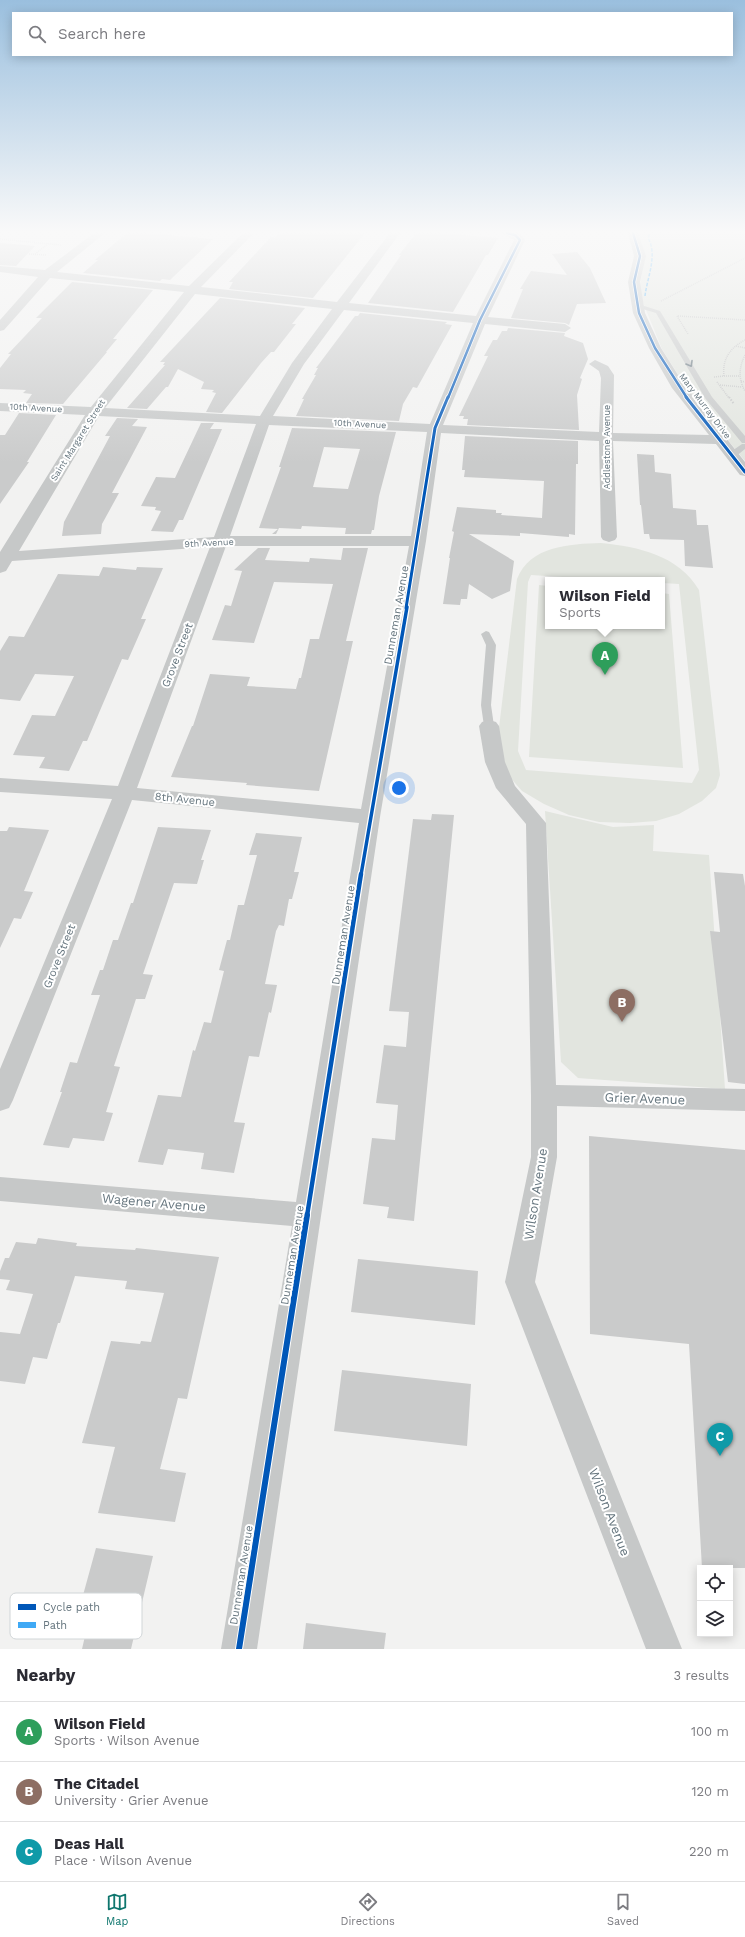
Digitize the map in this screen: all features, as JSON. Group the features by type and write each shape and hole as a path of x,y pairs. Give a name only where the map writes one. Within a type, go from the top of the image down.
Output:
{"street":[{"path":"0,327 15,310"},
{"name":"Saint Margaret Street","path":"2,561 95,411 176,310"},
{"name":"Grove Street","path":"0,1100 125,793 264,420 298,363 337,310"},
{"path":"380,310 565,328"},
{"name":"Dunneman Avenue","path":"239,1649 370,817 418,542 435,428 484,310"},
{"name":"Mary Murray Drive","path":"640,310 655,348 679,388 745,472"},
{"name":"Addlestone Avenue","path":"595,364 602,366 608,374 606,437 609,537"},
{"name":"10th Avenue","path":"0,407 606,437 720,440"},
{"name":"9th Avenue","path":"2,561 220,541 418,542"},
{"name":"Wilson Avenue","path":"489,726 495,762 506,788 536,823 544,1095 544,1156 520,1282 664,1649"},
{"name":"8th Avenue","path":"0,785 125,793 370,817"},
{"name":"Grier Avenue","path":"544,1095 745,1100"},
{"name":"Wagener Avenue","path":"0,1189 308,1215"}],"lane":[{"path":"651,310 658,312 710,398 745,441"},
{"path":"732,455 745,446"},
{"path":"486,634 491,646 486,705 489,726"}],"path":[{"path":"672,313 683,324 689,336"},
{"path":"676,316 745,320"},
{"path":"724,376 725,359 730,350 745,340"},
{"path":"736,346 745,348"},
{"path":"745,355 741,363 739,376 742,387 745,391"},
{"path":"737,408 714,377 739,376"},
{"path":"741,381 745,382"},
{"path":"720,385 742,387"}],"shaded area":[{"path":"646,310 745,310 745,461 691,395 662,349"},
{"path":"601,543 643,550 669,561 680,568 699,590 720,775 716,788 702,801 679,814 656,821 630,823 599,822 569,815 544,804 522,791 508,775 498,736 517,579 523,568 541,553 576,544","holes":["531,575 563,577 665,577 665,583 679,584 699,770 692,783 526,770 518,751 528,582"]},
{"path":"539,585 545,586 545,629 665,629 665,593 669,594 683,768 529,757"},
{"path":"545,811 613,827 654,825 653,851 709,855 725,1089 578,1078 561,1062"}],"building":[{"path":"44,310 137,310 113,339 117,339 107,352 63,404 26,403 32,394 23,393 26,390 0,389 0,368 11,354 8,354 42,318 36,318"},
{"path":"209,310 303,310 292,324 296,324 274,352 271,352 261,363 222,413 206,412 216,393 212,392 214,390 201,389 204,382 178,369 168,387 166,387 147,409 127,408 165,365 163,365 165,362 160,362"},
{"path":"434,310 454,310 453,312"},
{"path":"514,310 575,310 569,325 565,323 511,318"},
{"path":"360,313 447,322 445,324 452,325 417,388 413,387 403,404 399,421 296,416 304,399 302,399 316,375 314,375 318,368 316,368 355,316 358,316"},
{"path":"508,328 565,333 564,336 583,343 588,359 580,378 582,379 577,395 579,430 467,425 468,419 463,419 464,416 459,416 488,356 484,356 493,340 497,340 502,331 507,331"},
{"path":"19,413 56,415 27,462 29,462 0,504 0,435 5,435"},
{"path":"117,418 138,419 132,426 147,427 112,493 119,493 102,524 101,534 62,536 64,522 110,436 105,436"},
{"path":"201,423 214,423 210,429 222,429 183,520 179,520 173,532 151,531 161,511 155,510 156,507 141,506 156,477 175,478"},
{"path":"292,428 396,432 379,496 374,530 372,530 371,534 345,534 346,528 302,526 301,529 279,528 276,534 272,534 278,529 259,528 281,467 279,467","holes":["324,447 360,449 348,489 313,487"]},
{"path":"465,436 578,441 578,464 576,464 575,535 569,534 569,537 520,533 520,536 469,534 514,561 510,591 492,599 469,584 467,599 461,599 460,605 443,604 454,532 452,531 457,507 496,510 496,513 502,513 501,515 542,518 544,481 464,477 465,470 462,470"},
{"path":"637,454 654,455 655,472 671,474 673,508 696,510 697,525 708,525 713,568 685,566 684,540 650,539 649,534 644,534 640,505"},
{"path":"258,548 270,548 265,560 309,562 310,558 341,560 343,548 368,548 346,641 353,641 319,791 171,777 193,726 210,674 250,677 247,686 296,689 299,678 301,678 310,639 319,639 333,584 274,582 254,643 212,640 225,605 231,606 242,571 234,570"},
{"path":"103,567 136,570 137,567 163,568 141,619 146,619 128,660 122,659 87,741 83,741 69,771 39,768 45,757 13,755 32,715 55,716 74,676 35,674 20,701 0,699 0,651 9,636 24,637 58,574 99,576"},
{"path":"432,814 454,815 414,1221 387,1218 389,1207 363,1204 372,1138 395,1140 398,1105 376,1103 384,1045 406,1047 409,1012 389,1011 413,819 431,820"},
{"path":"9,827 49,830 24,891 33,892 21,919 14,918 0,948 0,831 7,831"},
{"path":"158,827 211,830 201,860 204,860 197,884 174,883 143,974 153,975 145,999 136,999 114,1066 120,1067 106,1112 113,1113 104,1141 73,1138 69,1148 43,1145 62,1092 60,1092 70,1062 77,1063 100,995 91,995 100,970 103,970 113,940 118,940 131,903 133,903"},
{"path":"256,833 302,837 294,872 299,872 292,899 289,899 284,926 279,925 276,931 265,984 277,985 271,1013 269,1012 259,1057 249,1056 234,1122 245,1123 234,1173 201,1169 204,1153 168,1149 163,1165 138,1162 158,1095 181,1097 193,1050 195,1051 204,1022 211,1023 224,971 219,970 227,940 230,940 238,905 244,905 257,855 249,855"},
{"path":"714,872 743,874 745,886 745,1084 728,1082 710,931 720,932"},
{"path":"589,1136 745,1150 745,1568 733,1568 733,1565 702,1565 689,1344 590,1334"},
{"path":"38,1238 77,1243 76,1246 135,1250 136,1248 219,1257 187,1399 178,1398 160,1469 186,1473 175,1522 98,1513 115,1447 82,1443 111,1341 140,1344 141,1341 151,1342 164,1293 125,1289 127,1281 75,1276 47,1359 33,1357 25,1384 0,1381 0,1332 20,1334 33,1294 6,1290 10,1280 0,1279 0,1271 5,1258 9,1258 16,1242 36,1244"},
{"path":"358,1259 478,1271 475,1325 351,1312"},
{"path":"342,1370 471,1384 467,1446 334,1431"},
{"path":"96,1548 153,1556 142,1602 142,1593 84,1593"},
{"path":"306,1623 386,1633 384,1649 303,1649"},
{"path":"84,1639 133,1639 131,1649 82,1649"}],"cycle path":[{"path":"239,1649 370,817 418,541 435,428 485,310"},
{"path":"639,310 655,348 679,388 745,472"}],"place":[{"name":"Wilson Field","path":"605,675"},
{"name":"The Citadel","path":"622,1022"},
{"name":"Deas Hall","path":"720,1456"}]}
